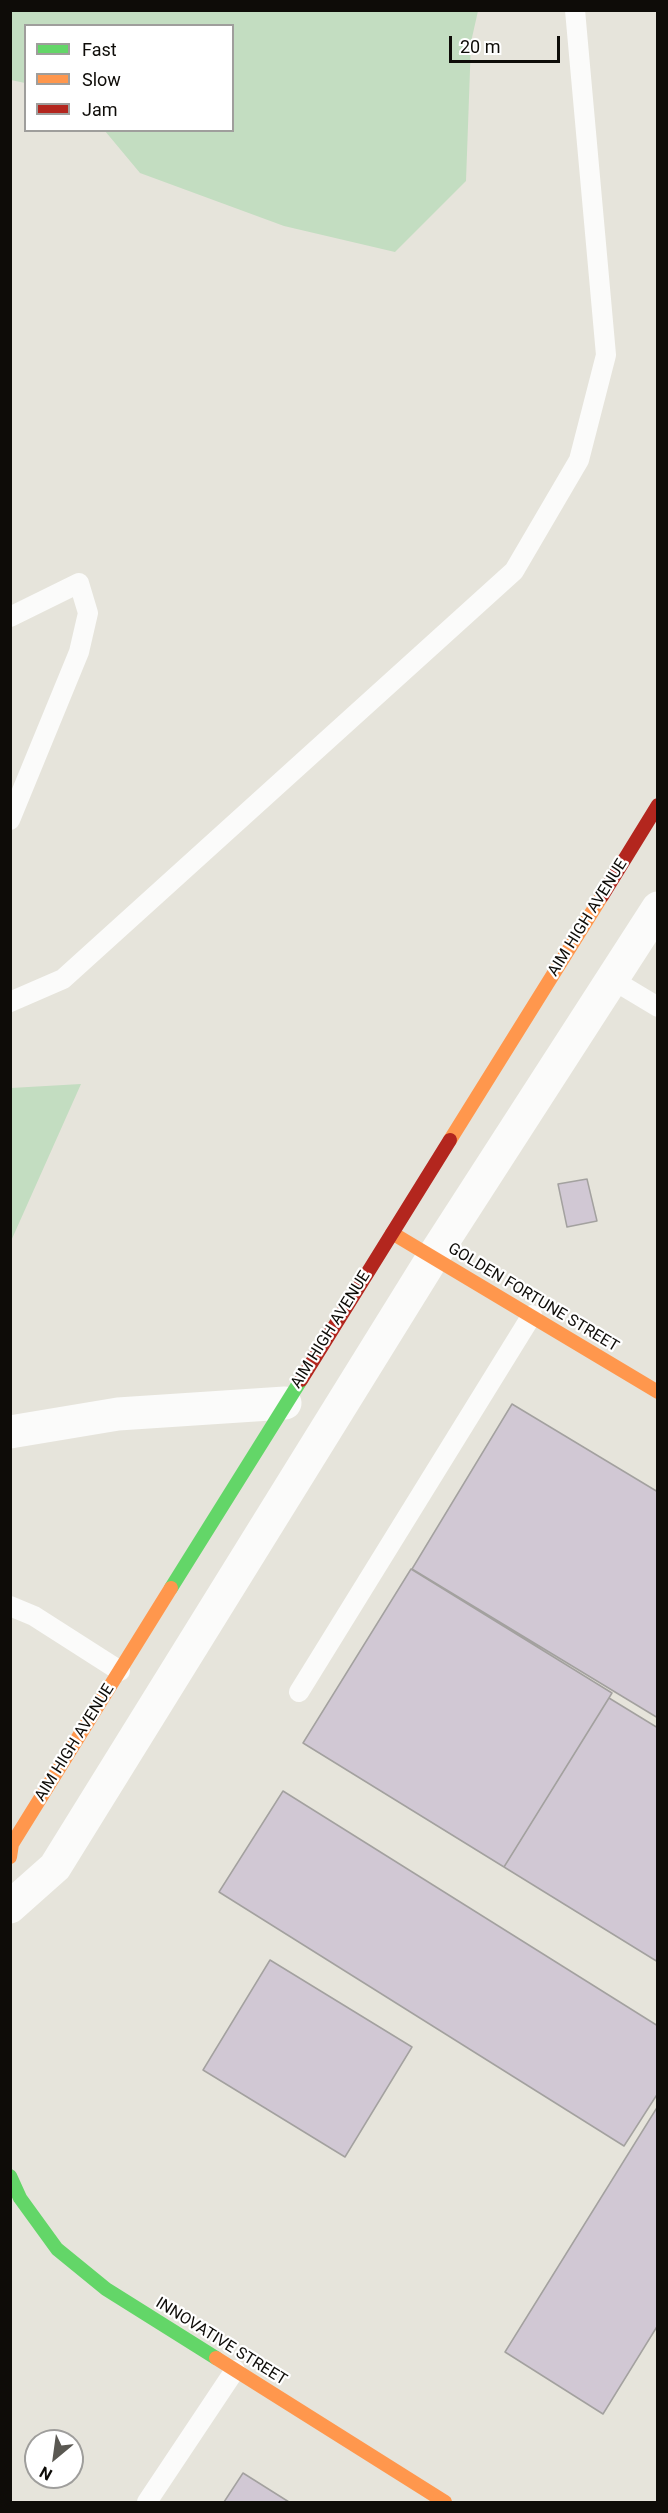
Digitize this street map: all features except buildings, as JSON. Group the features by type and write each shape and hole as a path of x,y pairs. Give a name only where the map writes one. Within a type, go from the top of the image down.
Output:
{"street":[{"name":"AIM HIGH AVENUE","path":"10,1857 12,1844 657,806"},
{"path":"10,1907 55,1867 433,1257 613,980 657,908"},
{"name":"GOLDEN FORTUNE STREET","path":"392,1233 657,1392"},
{"path":"10,1432 118,1414 285,1403"},
{"name":"INNOVATIVE STREET","path":"10,2176 20,2198 57,2249 106,2289 445,2502"}],"lane":[{"path":"10,1002 63,979 514,571 579,460 606,355 575,10"},
{"path":"10,617 79,583 88,613 79,652 10,820"},
{"path":"613,980 657,1007"},
{"path":"299,1692 532,1315"},
{"path":"10,1606 33,1616 120,1671"},
{"path":"147,2502 235,2370"}],"green space":[{"path":"10,11 478,11 471,42 466,181 395,252 284,226 140,173 106,132 234,132 234,24 24,24 24,83 11,80"},
{"path":"81,1084 11,1241 11,1088"}],"traffic: fast":[{"path":"171,1588 301,1380"},
{"path":"10,2176 20,2198 57,2249 106,2289 216,2358"}],"traffic: slow":[{"path":"450,1140 602,896"},
{"path":"392,1233 658,1392"},
{"path":"10,1857 12,1844 171,1588"},
{"path":"216,2358 445,2502"}],"traffic: jam":[{"path":"602,896 658,805"},
{"path":"301,1380 450,1140"}]}
